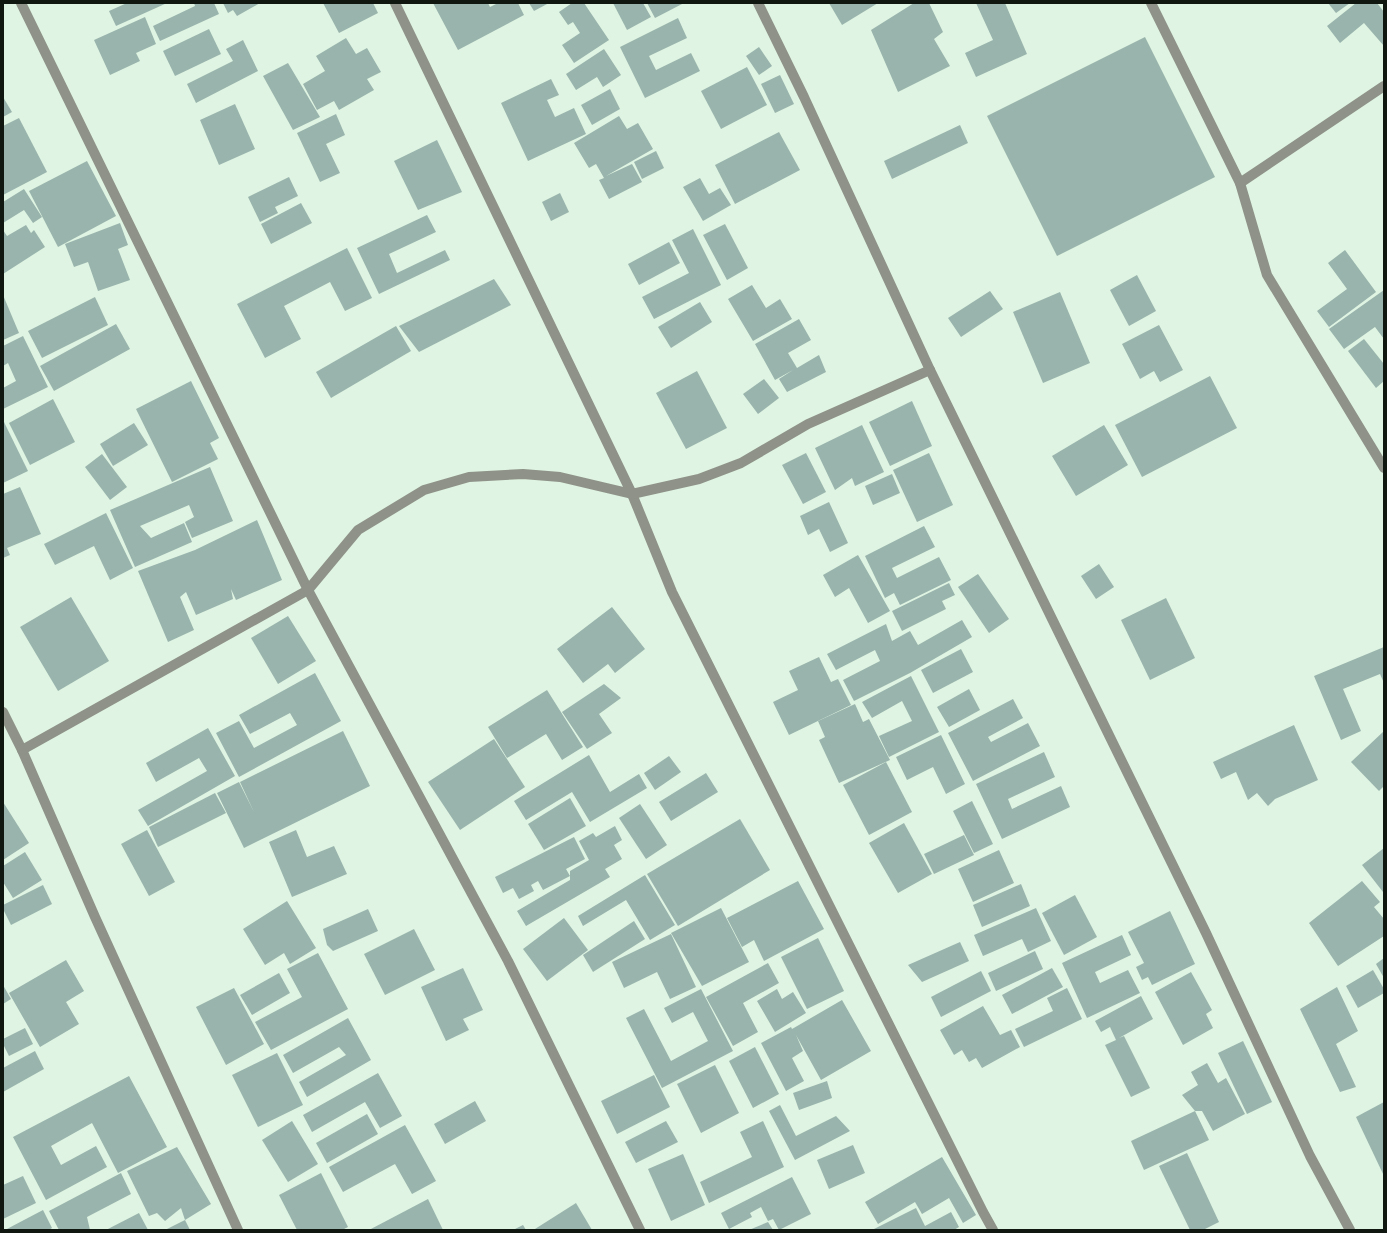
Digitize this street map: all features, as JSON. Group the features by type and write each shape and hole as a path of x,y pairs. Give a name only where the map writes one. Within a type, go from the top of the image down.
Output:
{"street":[{"path":"21,3 308,590 508,962 640,1230"},
{"path":"395,3 632,494 672,592 979,1205 993,1230"},
{"path":"758,3 804,97 930,370 1206,933 1310,1156 1350,1230"},
{"path":"1151,3 1240,183 1267,275 1384,468"},
{"path":"1240,183 1384,86"},
{"path":"22,750 308,590 358,530 424,490 469,477 541,475 560,477 632,494 699,479 741,463 808,424 930,370"},
{"path":"3,712 22,750 95,917 238,1230"}],"building":[{"path":"127,3 167,3 116,26 109,11"},
{"path":"194,3 214,3 219,14 160,41 153,26 195,6"},
{"path":"223,3 260,3 237,16 233,10 228,13"},
{"path":"323,3 373,3 378,13 339,33"},
{"path":"433,3 488,3 490,7 498,3 518,3 524,15 458,50"},
{"path":"529,3 549,3 534,11"},
{"path":"572,3 584,3 609,40 574,63 562,45 580,33 573,22 568,25 559,12"},
{"path":"613,3 643,3 651,17 627,30"},
{"path":"647,3 684,3 655,18"},
{"path":"829,3 878,3 842,25"},
{"path":"914,3 929,3 943,32 934,39 950,66 898,92 871,30"},
{"path":"976,3 1005,3 1027,54 976,77 965,53 993,40"},
{"path":"1328,3 1350,3 1336,13"},
{"path":"1356,3 1377,3 1384,12 1384,46 1364,23 1340,43 1327,26"},
{"path":"145,17 156,44 136,53 140,61 110,75 94,40"},
{"path":"678,18 687,38 649,56 656,70 691,53 700,71 645,98 620,47"},
{"path":"209,29 221,54 175,76 163,51"},
{"path":"1145,37 1215,177 1057,256 987,116"},
{"path":"346,38 356,54 367,48 381,72 367,79 374,90 339,110 334,101 317,110 303,84 325,71 316,56"},
{"path":"243,40 258,71 196,103 187,84 233,61 226,49"},
{"path":"759,47 772,66 759,75 746,56"},
{"path":"604,49 621,75 603,87 597,77 576,90 566,74"},
{"path":"288,63 320,117 293,130 263,76"},
{"path":"747,67 767,105 721,129 701,91"},
{"path":"780,75 794,104 775,113 761,84"},
{"path":"551,79 559,95 547,100 555,117 574,108 586,134 528,161 501,103"},
{"path":"610,89 620,109 592,125 581,105"},
{"path":"3,97 12,112 3,117"},
{"path":"235,104 255,149 219,165 200,120"},
{"path":"336,114 345,135 326,144 340,173 320,182 297,133"},
{"path":"619,116 627,129 638,123 653,149 606,176 632,164 642,182 609,199 599,180 604,178 596,164 589,168 574,143"},
{"path":"19,118 47,172 3,195 3,126"},
{"path":"960,125 968,143 892,179 884,161"},
{"path":"779,132 800,170 735,204 715,165"},
{"path":"437,140 462,192 418,210 394,161"},
{"path":"656,151 664,168 642,179 634,162"},
{"path":"87,161 116,216 58,247 29,191"},
{"path":"289,177 298,196 275,207 278,213 260,222 248,197"},
{"path":"700,178 709,194 720,188 731,205 703,221 683,187"},
{"path":"24,189 42,217 33,223 24,210 3,223 3,202"},
{"path":"560,193 569,212 551,221 542,202"},
{"path":"301,203 312,223 271,244 261,224"},
{"path":"427,215 436,232 389,254 397,273 445,250 450,260 379,294 357,248"},
{"path":"120,223 128,245 118,249 130,280 98,291 88,262 74,267 65,244"},
{"path":"725,224 748,268 727,280 703,235"},
{"path":"26,225 31,233 34,230 45,247 3,274 3,230 7,236"},
{"path":"693,229 721,285 654,319 642,297 689,273 672,240"},
{"path":"669,242 680,263 639,285 628,264"},
{"path":"347,248 372,298 345,311 330,282 284,306 301,339 265,358 237,304"},
{"path":"1345,250 1376,292 1329,327 1317,311 1347,289 1328,263"},
{"path":"1137,275 1156,311 1129,326 1110,290"},
{"path":"494,279 511,305 419,352 399,326"},
{"path":"752,285 766,308 780,299 792,319 753,341 728,299"},
{"path":"1384,290 1384,339 1375,327 1344,349 1329,329"},
{"path":"990,291 1003,309 961,337 948,318"},
{"path":"1060,292 1090,363 1043,383 1013,312"},
{"path":"3,295 19,333 3,340"},
{"path":"95,297 108,325 42,358 28,331"},
{"path":"700,302 712,322 671,348 658,327"},
{"path":"799,319 811,340 788,353 797,368 819,355 826,372 787,392 779,379 793,370 775,380 755,344"},
{"path":"116,324 130,349 54,391 40,366"},
{"path":"1159,325 1183,370 1160,382 1154,371 1140,379 1122,344"},
{"path":"396,326 411,351 331,398 316,372"},
{"path":"23,336 48,387 3,409 3,388 16,381 8,363 3,366 3,346"},
{"path":"1364,339 1384,364 1384,381 1376,388 1348,351"},
{"path":"697,371 727,428 686,449 656,393"},
{"path":"1210,376 1237,428 1142,477 1115,425"},
{"path":"764,379 779,398 758,414 743,394"},
{"path":"191,381 219,438 210,443 218,459 172,482 136,409"},
{"path":"53,399 75,442 30,465 9,423"},
{"path":"912,401 932,446 890,466 869,422"},
{"path":"3,420 28,471 3,483"},
{"path":"134,423 148,445 113,466 100,444"},
{"path":"862,425 884,472 855,486 852,478 835,490 815,448"},
{"path":"1104,425 1128,465 1076,496 1052,456"},
{"path":"806,453 826,492 803,504 782,465"},
{"path":"929,453 953,505 917,522 893,470"},
{"path":"102,454 127,487 110,500 85,467"},
{"path":"210,467 233,521 192,538 185,522 194,517 189,505 140,526 151,538 184,523 192,542 135,567 110,510"},
{"path":"892,474 900,493 873,505 865,486"},
{"path":"20,487 41,534 7,548 10,555 3,558 3,494"},
{"path":"829,502 848,543 830,552 819,529 808,535 800,516"},
{"path":"106,513 133,568 110,580 94,546 55,565 44,544"},
{"path":"257,520 282,580 236,600 231,589 233,599 196,615 186,592 180,597 194,630 168,642 138,571 195,550"},
{"path":"924,526 935,547 892,568 897,578 939,557 951,580 900,605 894,593 885,598 865,556"},
{"path":"858,555 890,611 868,623 849,588 835,597 823,575"},
{"path":"1099,564 1114,587 1096,599 1081,576"},
{"path":"978,574 1009,619 989,633 958,587"},
{"path":"949,583 955,595 942,601 946,609 902,631 892,611"},
{"path":"71,597 109,661 58,691 20,627"},
{"path":"1166,598 1195,658 1150,680 1121,620"},
{"path":"612,607 645,649 615,673 608,664 583,683 557,649"},
{"path":"288,616 316,661 278,684 251,638"},
{"path":"962,620 972,637 910,673 854,701 843,680 880,661 875,650 836,670 827,654 886,624 892,641 910,631 918,645"},
{"path":"1384,647 1384,683 1380,674 1343,689 1361,731 1341,740 1314,676"},
{"path":"961,649 973,672 933,693 921,670"},
{"path":"819,657 831,682 838,679 851,705 789,735 773,702 798,690 789,671"},
{"path":"315,673 341,721 239,777 216,733 239,721 254,748 297,725 290,713 250,734 239,715"},
{"path":"911,676 939,732 889,757 879,736 912,721 902,701 872,718 862,702"},
{"path":"604,684 621,698 599,714 612,733 587,749 562,712"},
{"path":"969,689 980,710 949,727 937,707"},
{"path":"547,690 583,747 562,760 546,734 507,758 488,727"},
{"path":"1013,699 1023,718 988,737 991,742 1028,723 1040,746 973,781 948,733"},
{"path":"855,704 863,722 869,719 890,760 839,783 819,740 825,737 818,721"},
{"path":"1294,725 1318,780 1275,799 1268,806 1257,793 1248,800 1236,772 1221,779 1213,762"},
{"path":"208,728 235,776 148,826 138,810 207,771 199,758 156,782 146,763"},
{"path":"343,731 370,786 244,848 217,793 239,782 254,812 240,782"},
{"path":"1384,731 1384,786 1379,791 1351,762"},
{"path":"941,735 965,784 946,794 933,767 907,780 896,757"},
{"path":"494,739 525,787 460,830 428,782"},
{"path":"1044,752 1055,777 1008,799 1012,809 1061,786 1070,807 1002,839 976,784"},
{"path":"589,755 610,792 639,774 647,788 590,822 572,792 526,820 514,801"},
{"path":"669,756 681,772 655,790 644,773"},
{"path":"886,762 912,812 869,835 843,785"},
{"path":"706,773 718,792 671,821 659,802"},
{"path":"215,793 226,813 158,847 149,827"},
{"path":"570,798 586,826 544,850 528,824"},
{"path":"972,801 993,844 974,853 953,811"},
{"path":"3,802 29,843 3,860"},
{"path":"640,804 667,845 646,859 619,818"},
{"path":"740,819 770,870 678,926 647,874"},
{"path":"904,823 932,874 898,893 869,843"},
{"path":"615,826 622,840 614,845 622,859 605,869 610,877 526,926 517,911 570,880 570,871 589,860 579,841 593,833 596,837"},
{"path":"147,830 175,882 149,896 121,844"},
{"path":"296,830 307,857 334,846 347,874 292,897 269,842"},
{"path":"964,835 974,855 934,874 924,854"},
{"path":"574,837 585,859 566,869 570,876 543,890 538,881 531,885 534,891 519,899 513,888 503,893 495,877"},
{"path":"1384,848 1384,891 1383,892 1362,865"},
{"path":"999,850 1014,883 973,902 958,869"},
{"path":"25,852 42,880 13,898 3,882 3,866"},
{"path":"645,875 675,925 650,940 626,900 583,926 578,916"},
{"path":"798,881 824,929 764,961 754,940 742,947 727,918"},
{"path":"1362,881 1380,902 1374,907 1384,919 1384,936 1338,966 1309,923"},
{"path":"1021,884 1030,906 982,927 973,905"},
{"path":"43,885 52,904 11,925 3,909 3,905"},
{"path":"1075,895 1097,937 1064,955 1042,913"},
{"path":"287,901 316,948 290,964 284,953 265,965 243,929"},
{"path":"721,908 749,962 702,986 671,933"},
{"path":"1036,908 1051,941 1028,952 1022,939 983,956 974,935"},
{"path":"368,909 378,931 333,951 327,945 323,929"},
{"path":"1170,911 1195,964 1152,985 1148,977 1142,980 1136,967 1144,963 1128,932"},
{"path":"564,918 588,950 547,981 523,949"},
{"path":"634,921 645,939 593,972 583,955"},
{"path":"414,929 435,970 385,995 364,954"},
{"path":"671,934 696,987 670,999 657,972 624,988 612,962"},
{"path":"1122,935 1131,955 1095,972 1100,983 1128,970 1140,993 1087,1018 1062,963"},
{"path":"818,938 844,991 807,1009 781,957"},
{"path":"960,942 969,961 922,982 908,965"},
{"path":"1035,951 1043,969 996,991 988,973"},
{"path":"318,953 348,1009 271,1050 255,1022 302,997 287,969"},
{"path":"1384,958 1384,978 1376,964"},
{"path":"66,960 84,991 66,1002 79,1024 40,1047 9,993"},
{"path":"768,963 779,983 743,1003 758,1032 733,1046 706,997"},
{"path":"463,968 483,1010 463,1019 469,1030 446,1041 421,987"},
{"path":"1052,968 1063,987 1012,1014 1002,995"},
{"path":"1373,970 1384,989 1384,993 1358,1008 1346,986"},
{"path":"981,971 991,991 941,1017 931,997"},
{"path":"1191,972 1212,1010 1206,1014 1213,1028 1183,1045 1155,992"},
{"path":"279,973 290,993 252,1015 240,995"},
{"path":"3,985 11,999 3,1004"},
{"path":"1337,987 1358,1031 1336,1044 1356,1087 1340,1092 1300,1009"},
{"path":"234,988 264,1044 226,1065 196,1007"},
{"path":"1067,988 1082,1019 1024,1047 1015,1029 1053,1011 1047,998"},
{"path":"701,989 733,1051 662,1088 626,1018 644,1009 671,1061 708,1041 693,1012 672,1023 664,1008"},
{"path":"777,989 782,999 793,992 806,1013 775,1032 757,1001"},
{"path":"1141,996 1153,1019 1119,1038 1124,1036 1150,1088 1131,1097 1105,1045 1116,1040 1110,1027 1101,1032 1095,1021"},
{"path":"842,1000 871,1051 821,1080 796,1035 803,1051 792,1058 804,1081 786,1091 761,1043 791,1027 792,1029"},
{"path":"983,1006 1000,1035 1011,1030 1020,1047 982,1068 976,1058 969,1062 962,1050 954,1055 940,1030"},
{"path":"348,1018 371,1060 307,1097 299,1082 346,1055 339,1047 293,1073 283,1055"},
{"path":"25,1028 33,1044 9,1056 3,1044 3,1039"},
{"path":"1243,1041 1272,1102 1247,1114 1218,1053"},
{"path":"755,1047 779,1094 753,1108 729,1061"},
{"path":"35,1051 44,1069 3,1092 3,1068"},
{"path":"277,1053 303,1105 258,1127 232,1075"},
{"path":"1207,1063 1218,1083 1226,1078 1245,1114 1213,1131 1202,1111 1195,1111 1182,1095 1198,1085 1191,1072"},
{"path":"715,1065 739,1113 701,1133 677,1084"},
{"path":"378,1073 402,1116 380,1128 365,1102 312,1132 303,1115"},
{"path":"654,1075 670,1107 617,1134 601,1101"},
{"path":"129,1076 167,1147 118,1173 92,1123 51,1146 61,1165 96,1146 107,1167 46,1200 13,1137"},
{"path":"827,1081 832,1098 799,1110 793,1093"},
{"path":"475,1101 486,1121 445,1144 434,1124"},
{"path":"1384,1102 1384,1176 1356,1117"},
{"path":"780,1105 796,1136 836,1116 850,1131 795,1160 769,1111"},
{"path":"1195,1111 1209,1140 1144,1170 1131,1141"},
{"path":"367,1114 378,1134 327,1163 316,1143"},
{"path":"292,1121 318,1164 288,1182 262,1140"},
{"path":"666,1121 678,1142 636,1163 625,1142"},
{"path":"763,1121 784,1167 709,1203 700,1182 752,1157 740,1132"},
{"path":"405,1125 436,1181 412,1194 395,1164 343,1192 329,1167"},
{"path":"853,1145 865,1173 829,1189 817,1160"},
{"path":"177,1147 211,1204 185,1220 181,1208 165,1221 157,1213 149,1216 127,1171"},
{"path":"1187,1153 1219,1222 1203,1230 1190,1230 1159,1166"},
{"path":"683,1154 705,1205 671,1221 648,1169"},
{"path":"942,1157 976,1215 963,1223 949,1198 922,1214 915,1202 878,1224 865,1202"},
{"path":"121,1173 131,1194 87,1217 90,1230 59,1230 49,1211"},
{"path":"321,1173 348,1227 342,1230 297,1230 279,1195"},
{"path":"23,1176 36,1203 3,1219 3,1185"},
{"path":"792,1177 811,1214 779,1230 773,1219 768,1221 761,1207 750,1213 752,1217 729,1229 721,1213"},
{"path":"428,1199 443,1230 369,1230"},
{"path":"576,1203 592,1230 535,1229"},
{"path":"916,1208 925,1226 951,1212 959,1227 954,1230 872,1230"},
{"path":"43,1210 52,1228 49,1230 5,1230"},
{"path":"139,1213 148,1230 106,1230"},
{"path":"185,1220 190,1230 165,1230"},
{"path":"768,1222 773,1230 749,1230"},
{"path":"523,1225 526,1230 513,1230"}]}
